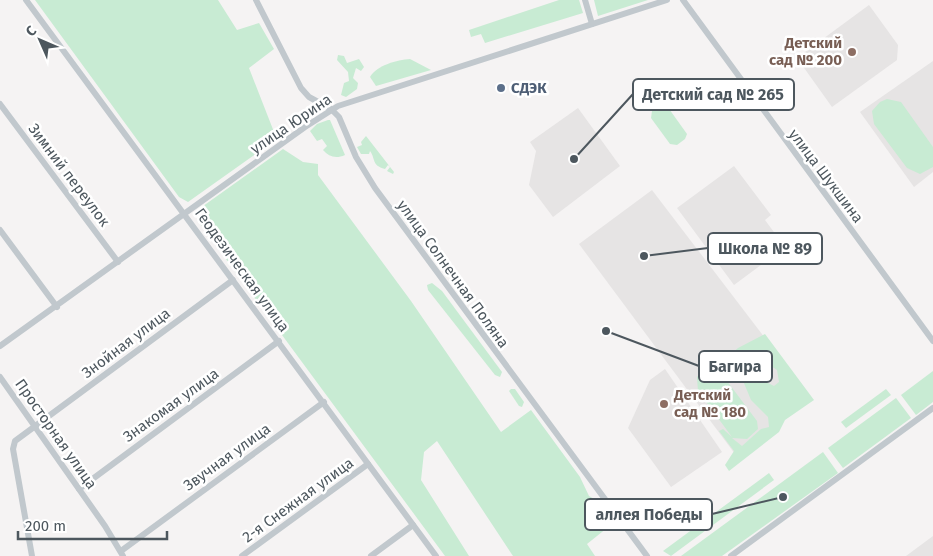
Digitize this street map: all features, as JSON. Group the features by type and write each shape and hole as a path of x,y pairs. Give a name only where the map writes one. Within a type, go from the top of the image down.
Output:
{"street":[{"name":"Геодезическая улица","path":"26,0 436,556"},
{"name":"улица Солнечная Поляна","path":"256,0 301,88 317,102 331,109 339,118 356,157 381,196 647,556"},
{"path":"585,0 592,24"},
{"name":"улица Юрина","path":"0,346 331,109 667,0"},
{"name":"улица Шукшина","path":"683,0 933,342"},
{"name":"Зимний переулок","path":"0,104 118,262"},
{"path":"0,230 57,307"},
{"name":"Знойная улица","path":"32,556 13,449 15,441 233,280"},
{"name":"Знакомая улица","path":"78,489 278,341"},
{"name":"Просторная улица","path":"0,377 122,553"},
{"name":"Звучная улица","path":"122,553 324,402"},
{"path":"731,556 933,408"},
{"name":"2-я Снежная улица","path":"242,556 368,464"},
{"path":"371,556 413,524"}],"shaded area":[{"name":"Детский сад № 200","path":"869,5 898,45 897,60 832,107 797,58"},
{"path":"933,61 933,172 914,187 860,112"},
{"path":"578,108 620,166 553,217 529,185 536,151 530,142"},
{"path":"734,166 771,215 765,220 785,247 734,285 677,208"},
{"path":"652,190 810,397 735,454 579,244"},
{"name":"Детский сад № 180","path":"665,369 722,452 671,487 628,428 650,380"},
{"path":"933,536 933,556 906,556"}],"green space":[{"path":"35,0 218,0 237,30 259,23 274,49 249,68 274,132 271,143 188,202 179,197"},
{"path":"559,0 579,0 583,13 485,43 481,34 471,37 469,30"},
{"path":"594,0 648,0 598,16"},
{"path":"338,55 344,56 347,63 359,59 364,67 361,71 356,68 353,78 358,83 357,89 346,97 341,95 344,83 349,81 348,72 337,60"},
{"path":"410,59 431,70 376,86 370,77 382,66"},
{"path":"887,99 901,102 933,147 933,167 920,174 907,168 874,124 872,111 880,102"},
{"path":"662,104 667,106 687,134 685,139 677,145 670,144 651,118 652,111"},
{"path":"330,120 345,155 333,157 328,154 323,150 327,146 322,139 317,141 310,131 317,124"},
{"path":"366,136 394,172 393,174 387,171 390,167 388,165 385,169 374,162 370,151 369,154 361,154 357,147 362,145 361,142"},
{"path":"283,149 303,162 318,164 318,175 411,301 501,432 531,410 580,477 589,496 596,500 596,509 606,515 611,521 612,524 587,544 595,556 513,556 437,441 424,452 421,480 469,556 445,556 198,221 199,209"},
{"path":"432,283 442,291 502,372 500,377 495,375 428,290 427,285"},
{"path":"765,334 814,400 785,420 779,432 729,471 725,465 734,451 719,431 723,429 732,437 698,391 697,377 711,368 718,369 757,421 758,429 747,439 732,438 742,446 761,429 769,427 768,417 751,400 741,376 723,364 706,366 704,363 730,355 738,348","holes":["765,362 777,370 779,382 774,386 760,379 759,373"]},
{"path":"933,371 933,402 916,415 901,395"},
{"path":"515,389 524,402 522,407 519,406 509,391"},
{"path":"886,389 891,395 846,428 841,422"},
{"path":"896,398 911,418 843,468 828,448"},
{"path":"823,452 838,473 722,556 681,556"},
{"path":"769,473 774,480 671,556 663,551"}],"place":[{"name":"Детский сад № 200","path":"852,52"},
{"name":"СДЭК","path":"501,88"},
{"name":"Детский сад № 265","path":"574,159"},
{"name":"Школа № 89","path":"644,256"},
{"name":"Багира","path":"606,331"},
{"name":"Детский сад № 180","path":"664,404"},
{"name":"аллея Победы","path":"783,497"}]}
